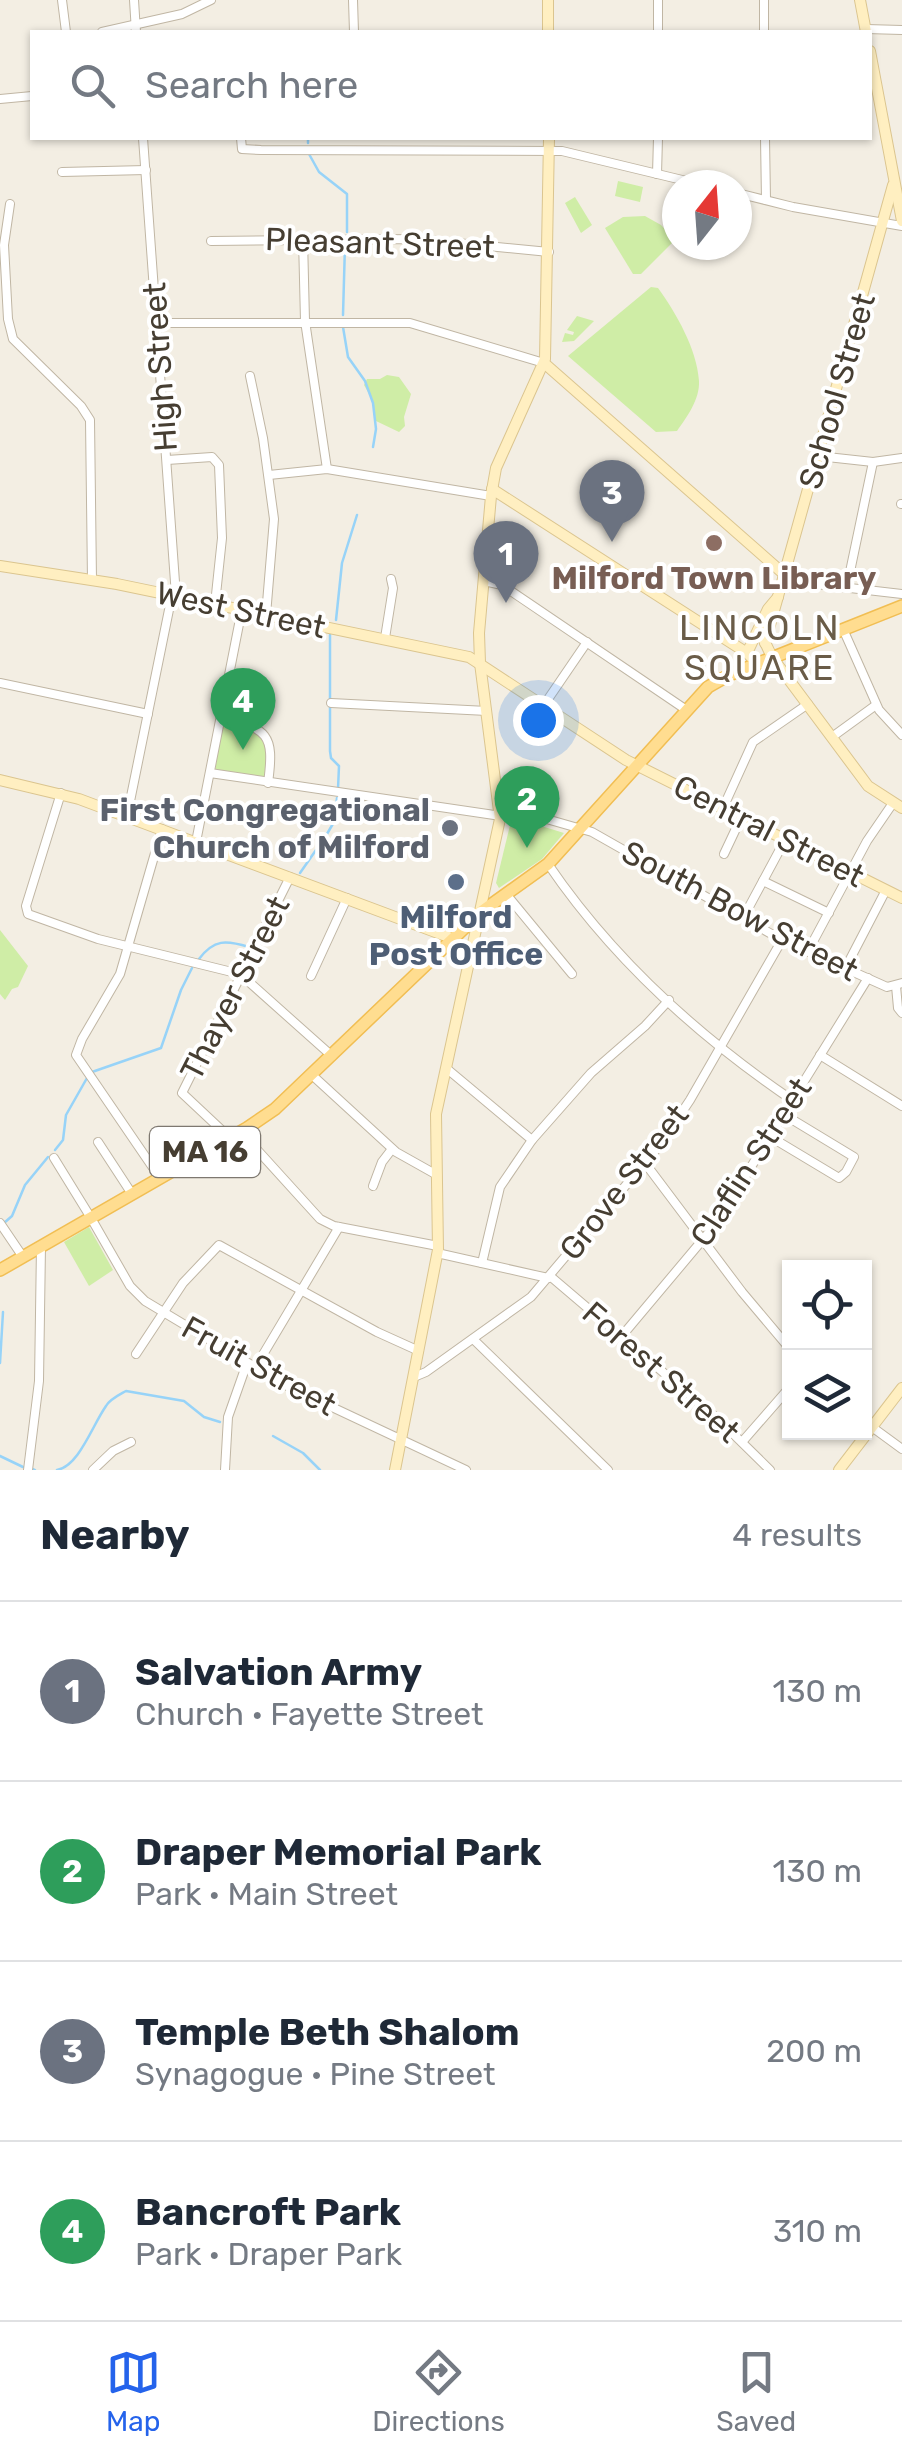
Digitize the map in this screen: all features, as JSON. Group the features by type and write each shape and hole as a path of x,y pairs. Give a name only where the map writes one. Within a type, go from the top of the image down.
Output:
{"main road":[{"path":"548,0 548,30"},
{"path":"860,0 866,30"},
{"path":"872,62 902,223"},
{"path":"396,1470 438,1250 435,1131 501,813 480,663 484,581 491,493 502,452 544,363 549,144"},
{"name":"School Street","path":"766,643 894,185"},
{"path":"544,363 785,575"},
{"path":"491,493 747,653 757,663"},
{"name":"West Street","path":"0,566 92,580 469,656 544,705"},
{"name":"School Street","path":"747,653 778,597"},
{"name":"MA 16","path":"0,1270 272,1111 481,912 548,864 685,709 712,684 899,607"},
{"path":"762,621 760,632 772,657 870,788 898,805"},
{"path":"736,672 747,653"},
{"name":"Central Street","path":"544,705 636,765 902,898"},
{"path":"0,780 62,793 454,939"},
{"path":"872,1426 902,1388"},
{"path":"839,1470 862,1440"}],"street":[{"path":"62,0 66,30"},
{"path":"134,0 135,29 211,0"},
{"path":"353,0 354,30"},
{"path":"658,0 658,30"},
{"path":"764,0 764,30"},
{"path":"866,30 902,30"},
{"path":"0,99 30,96"},
{"name":"High Street","path":"127,816 174,596 143,140"},
{"path":"241,140 242,150 549,144 662,175"},
{"path":"356,140 356,150"},
{"path":"658,140 658,174"},
{"path":"765,140 766,200"},
{"path":"888,152 902,150"},
{"path":"62,172 146,170"},
{"path":"752,197 829,214 902,223"},
{"path":"10,204 4,246 13,340 90,419 92,580"},
{"path":"303,238 305,321 326,469"},
{"name":"Pleasant Street","path":"211,241 417,240 548,252"},
{"path":"157,324 415,323 544,363"},
{"path":"250,376 269,475 275,534 269,556 266,614"},
{"path":"818,456 873,462 902,458"},
{"path":"167,460 212,457 219,465 222,538 215,604"},
{"path":"847,586 873,462"},
{"path":"269,475 326,469 491,493"},
{"path":"785,575 798,582 902,594"},
{"path":"385,638 392,578"},
{"path":"484,581 502,585 685,709"},
{"path":"884,590 899,607"},
{"path":"196,842 242,609"},
{"path":"843,629 876,705 902,734"},
{"path":"544,705 588,642"},
{"path":"0,683 148,714"},
{"path":"331,703 488,711"},
{"path":"723,808 754,742 808,704"},
{"path":"832,737 876,705"},
{"path":"221,716 254,726 268,737 268,783"},
{"name":"South Bow Street","path":"210,774 501,813 514,810 592,832 782,940 887,987 899,984"},
{"path":"62,793 26,910 32,916 71,931 242,975 332,1056"},
{"path":"808,951 850,872 898,805"},
{"path":"724,854 741,818"},
{"path":"160,1178 76,1055 120,976 162,829"},
{"path":"743,918 785,840"},
{"path":"548,864 602,935 669,1000 720,1048 792,1100"},
{"name":"Thayer Street","path":"235,1135 182,1094 290,877"},
{"path":"763,881 829,913"},
{"path":"846,967 886,890"},
{"path":"506,894 572,974"},
{"path":"311,976 347,898"},
{"name":"Grove Street","path":"414,1376 529,1300 645,1164 677,1122 782,940"},
{"name":"Claflin Street","path":"621,1336 703,1240 868,978"},
{"path":"899,984 898,1008 902,1013"},
{"path":"482,1263 500,1188 532,1140 590,1073 669,1000"},
{"path":"820,1055 902,1106"},
{"path":"446,1068 532,1140"},
{"path":"312,1075 392,1149 438,1175"},
{"path":"769,1136 839,1178 846,1172 854,1158 783,1114"},
{"path":"224,1470 228,1417 251,1365 302,1291 339,1226 316,1216 235,1135"},
{"path":"98,1142 132,1194"},
{"path":"373,1186 392,1149"},
{"name":"Fruit Street","path":"54,1158 132,1289 162,1312 251,1365 466,1470"},
{"path":"645,1164 782,1339"},
{"path":"0,1223 23,1257"},
{"name":"Forest Street","path":"339,1226 549,1277 770,1470"},
{"path":"136,1354 185,1280 220,1244 420,1351"},
{"path":"28,1470 39,1386 41,1246"},
{"path":"473,1338 608,1470"},
{"path":"742,1442 782,1396"},
{"path":"872,1426 902,1450"},
{"path":"93,1470 131,1442"}],"green space":[{"path":"618,181 643,187 640,202 615,196"},
{"path":"575,197 592,225 581,233 565,203"},
{"path":"645,216 662,226 662,253 641,274 633,274 605,228 623,217"},
{"path":"651,287 658,288 678,320 697,369 697,394 677,431 656,432 568,356"},
{"path":"577,316 594,321 574,341 562,342 565,333 573,335 567,330"},
{"path":"399,377 411,394 405,426 399,432 376,421 372,399 364,385 367,379"},
{"path":"226,722 255,733 262,740 267,756 264,779 215,770 222,725"},
{"path":"512,817 564,833 542,859 499,888 496,883"},
{"path":"0,930 28,966 18,987 5,1000 0,994"},
{"path":"89,1227 113,1270 89,1286 64,1242"}],"waterway":[{"path":"309,154 319,172 347,194 347,232"},
{"path":"343,315 345,245"},
{"path":"343,327 348,357 365,381 373,403 373,447"},
{"path":"336,620 342,563 357,515"},
{"path":"330,635 330,751 339,766 338,789"},
{"path":"324,839 334,822 337,798"},
{"path":"300,873 316,850"},
{"path":"199,959 221,943 249,947"},
{"path":"92,1072 161,1048 192,968"},
{"path":"55,1150 63,1140 66,1115 87,1078"},
{"path":"4,1223 12,1216 25,1185 48,1157"},
{"path":"0,1363 3,1312"},
{"path":"57,1470 72,1461 108,1404 126,1391 184,1401 204,1417 220,1422"},
{"path":"273,1436 303,1453 320,1470"},
{"path":"0,1456 23,1467"}],"place":[{"name":"Temple Beth Shalom","path":"612,542"},
{"name":"Milford Town Library","path":"714,543"},
{"name":"Salvation Army","path":"506,603"},
{"name":"Bancroft Park","path":"243,750"},
{"name":"First Congregational Church of Milford","path":"450,828"},
{"name":"Draper Memorial Park","path":"527,848"},
{"name":"Milford Post Office","path":"456,882"}],"district":[{"name":"LINCOLN SQUARE","path":"760,648"}]}
